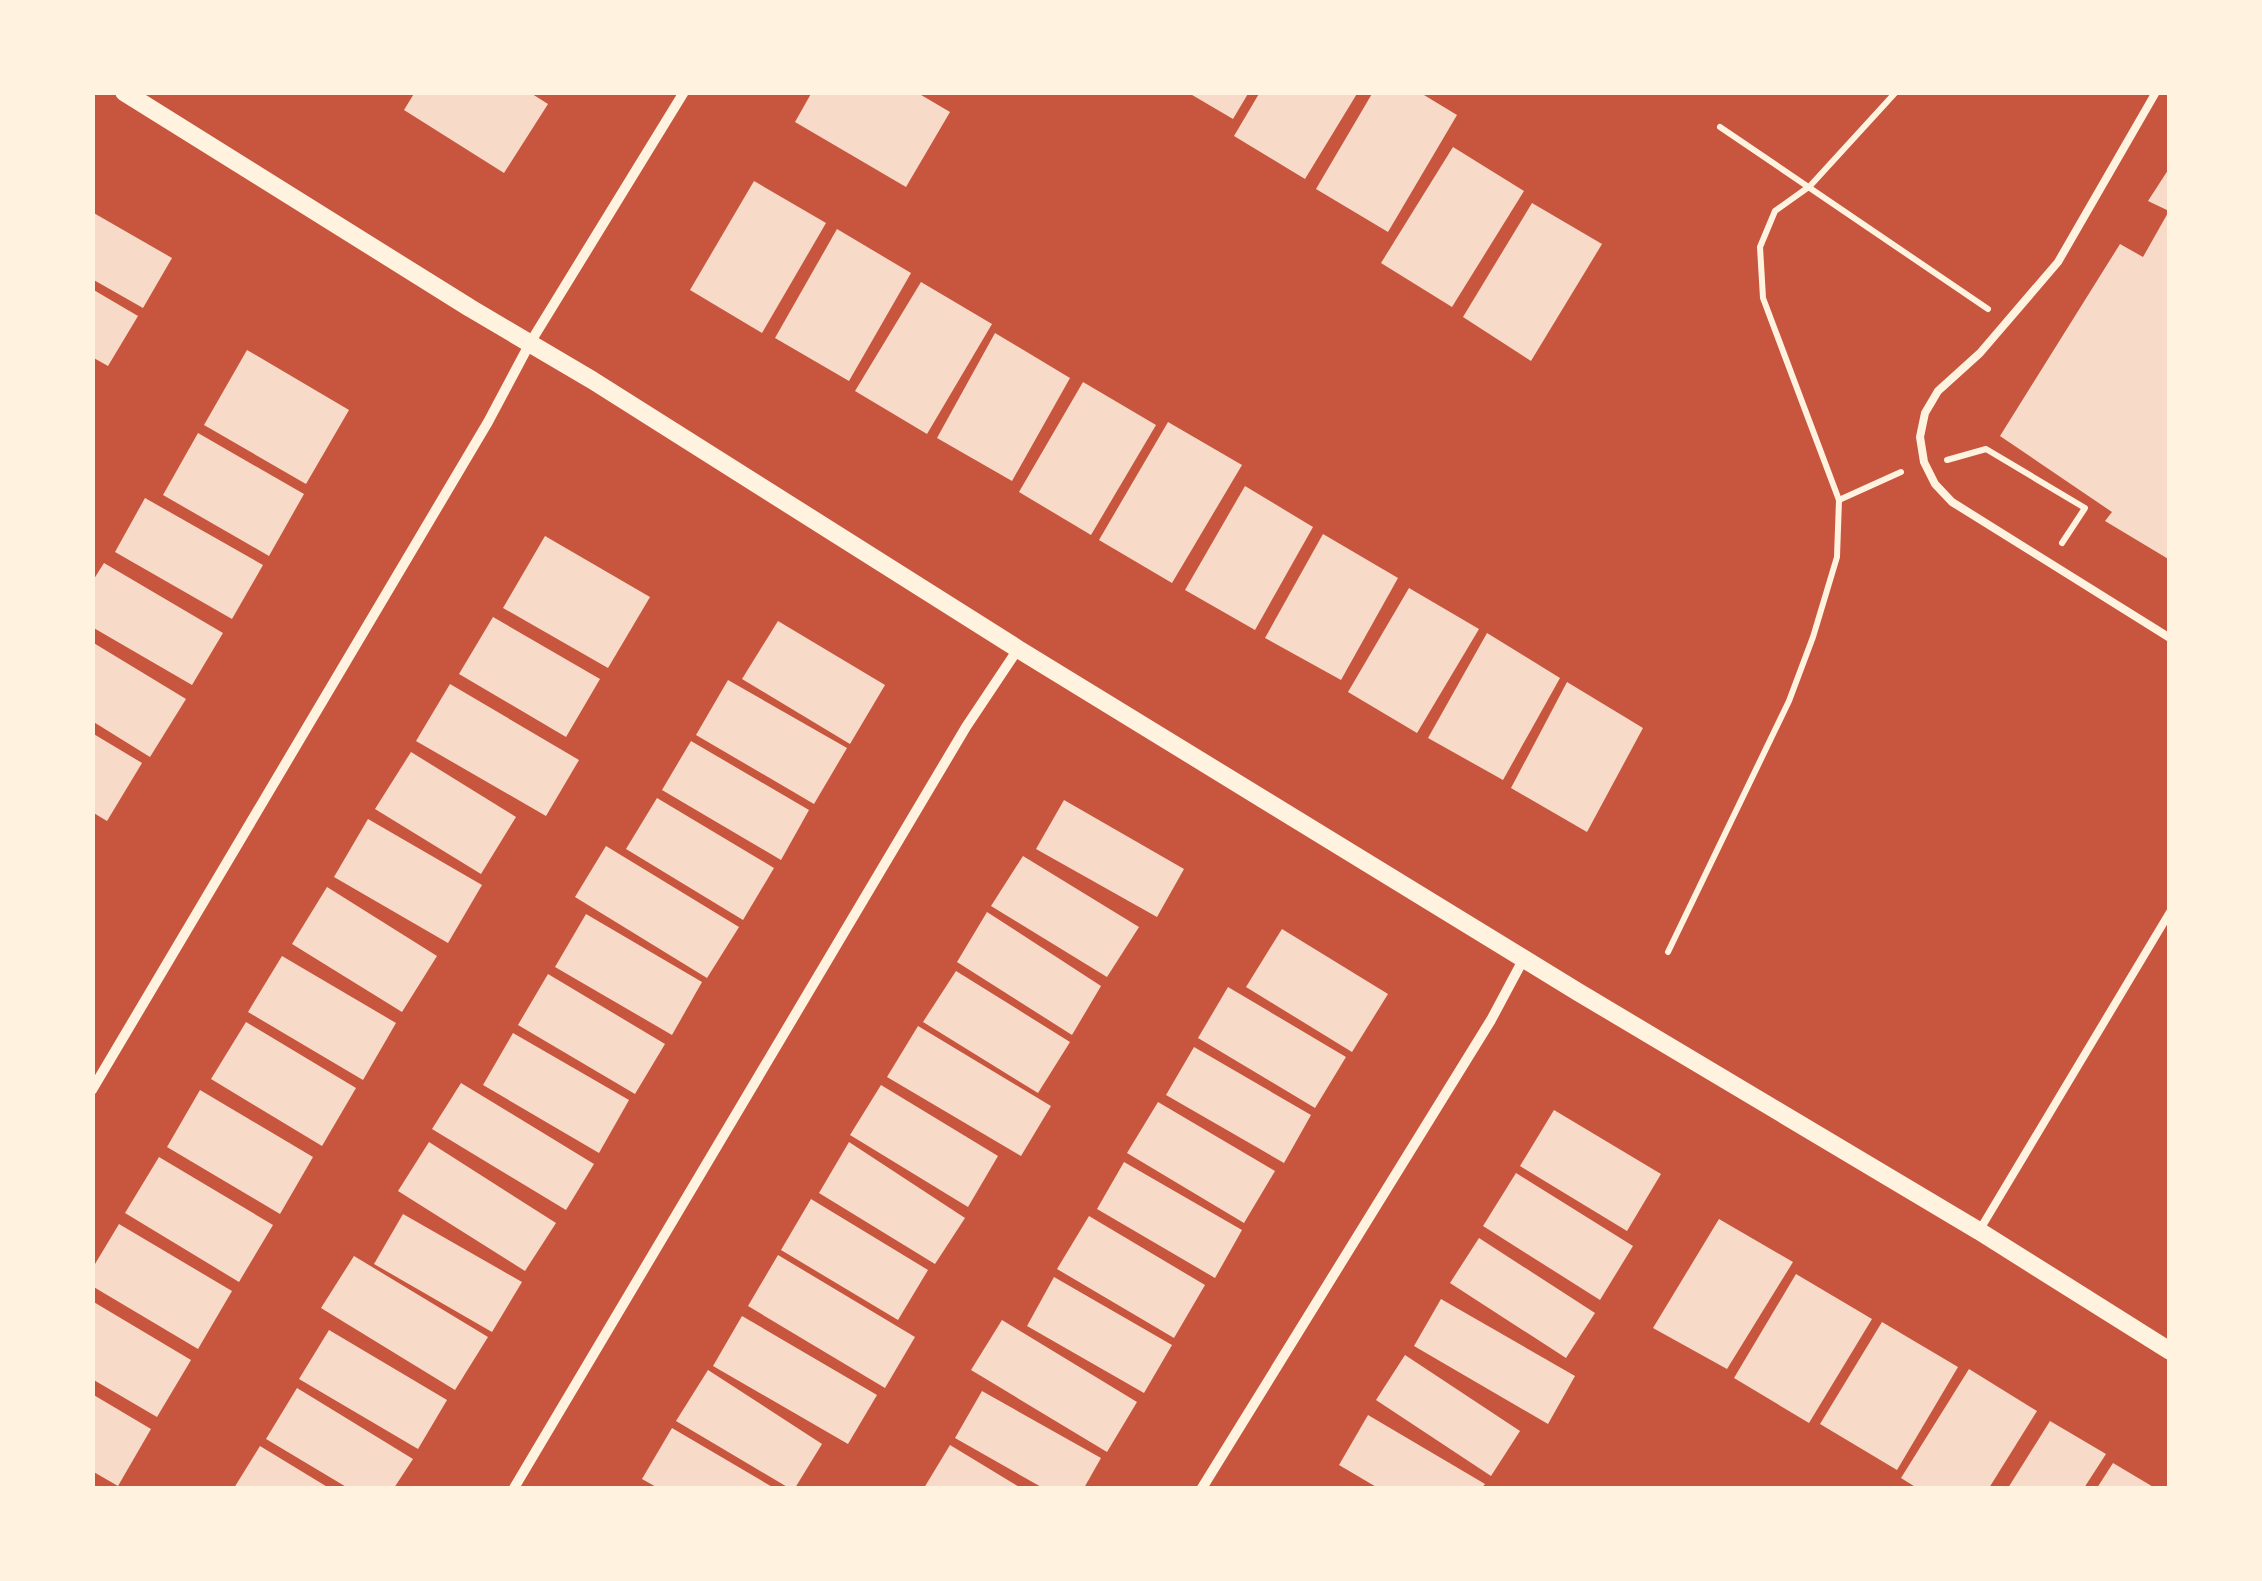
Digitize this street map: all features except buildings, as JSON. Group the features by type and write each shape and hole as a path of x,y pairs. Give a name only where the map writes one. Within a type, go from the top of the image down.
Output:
{"street":[{"path":"124,92 1018,649 2170,1351"},
{"path":"92,1090 488,422 530,344 684,92"},
{"path":"514,1488 975,712 1018,649"},
{"path":"1202,1488 1491,1020 1524,958"}],"lane":[{"path":"2156,92 2058,262 1980,353 1938,391 1925,412 1920,437 1924,462 1935,484 1952,502 2170,638"},
{"path":"1978,1231 2170,912"}],"path":[{"path":"1668,952 1789,700 1836,558 1839,500 1763,298 1760,247 1775,210 1810,186 1896,92"},
{"path":"1720,127 2005,320"},
{"path":"1839,500 1924,462 1986,450 2085,508 2050,560"}]}
